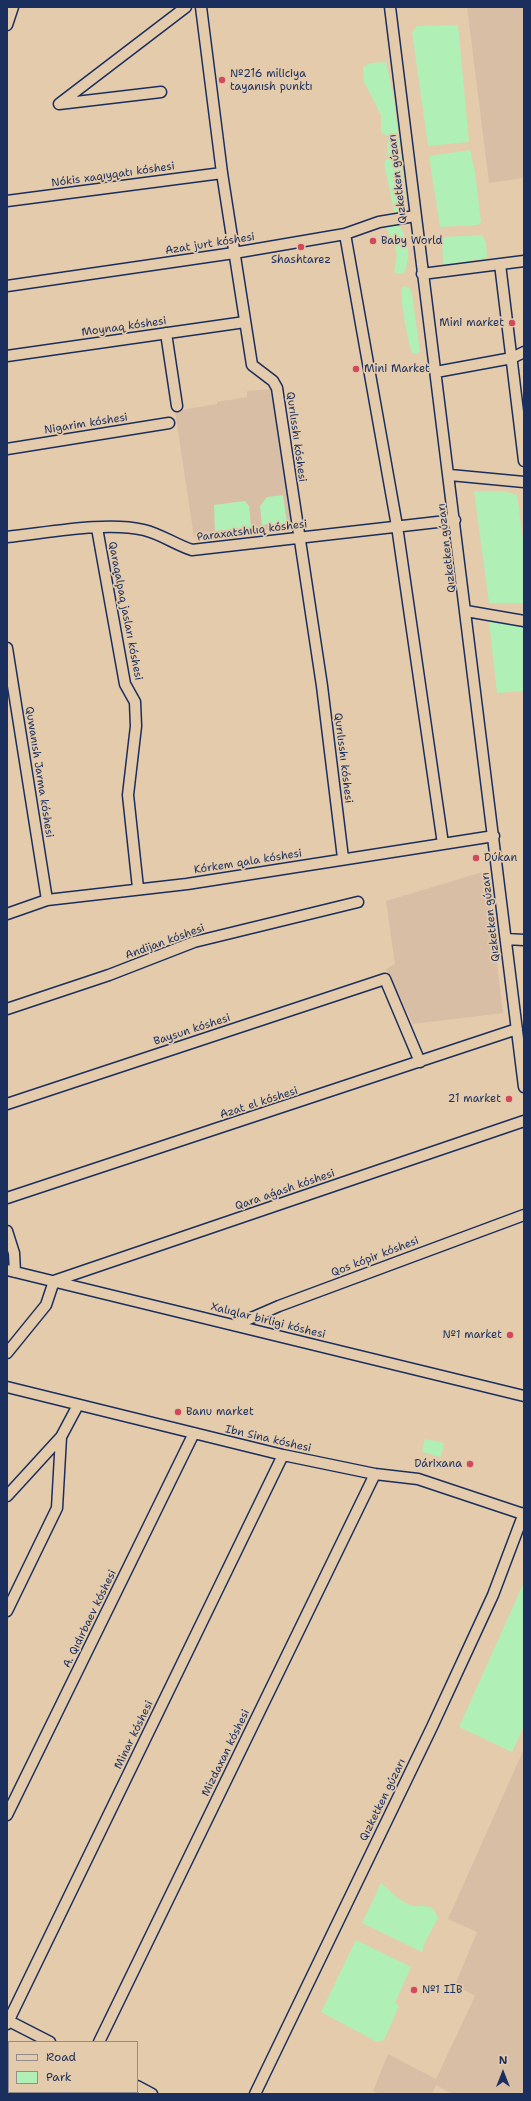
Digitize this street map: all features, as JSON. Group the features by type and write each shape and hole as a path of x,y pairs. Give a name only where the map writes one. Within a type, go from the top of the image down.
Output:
{"street":[{"path":"7,25 13,7"},
{"path":"161,92 59,104 186,7"},
{"name":"Qurılısshı kóshesi","path":"200,7 222,173 252,365 272,381 277,388 322,686 343,858"},
{"name":"Qızketken gúzarı","path":"390,7 422,274 450,474 524,1086"},
{"name":"Nókis xaqıyqatı kóshesi","path":"7,202 222,173"},
{"name":"Azat jurt kóshesi","path":"7,286 234,253 345,234 379,222 415,216"},
{"path":"345,234 397,526 443,844"},
{"path":"422,274 524,261"},
{"path":"500,264 524,461"},
{"name":"Moynaq kóshesi","path":"7,356 245,322"},
{"path":"166,333 177,406"},
{"path":"436,372 512,358 524,352"},
{"name":"Nigarim kóshesi","path":"7,449 169,423"},
{"path":"450,474 524,482"},
{"name":"Paraxatshılıq kóshesi","path":"7,537 97,528 129,528 145,530 177,545 192,550 455,520"},
{"name":"Qaraqalpaq jasları kóshesi","path":"97,528 124,684 134,702 136,726 128,795 138,888"},
{"path":"466,611 524,621"},
{"name":"Quwanısh Jarma kóshesi","path":"7,648 47,900"},
{"name":"Kórkem qala kóshesi","path":"7,914 47,900 138,888 187,884 343,858 494,836"},
{"name":"Andijan kóshesi","path":"7,1010 108,975 194,942 358,902"},
{"path":"506,939 524,940"},
{"name":"Baysun kóshesi","path":"7,1104 385,979 420,1062"},
{"name":"Azat el kóshesi","path":"7,1198 517,1029"},
{"name":"Qara aǵash kóshesi","path":"54,1281 524,1121"},
{"name":"Qos kópir kóshesi","path":"236,1325 279,1306 524,1215"},
{"path":"7,1231 14,1253 11,1271"},
{"name":"Xalıqlar birligi kóshesi","path":"11,1271 524,1396"},
{"path":"7,1353 46,1305 54,1281"},
{"name":"Ibn Sina kóshesi","path":"7,1387 283,1455 375,1474 418,1479 524,1514"},
{"path":"7,1496 61,1437 78,1405"},
{"name":"A. Qıdırbaev kóshesi","path":"7,1815 194,1433"},
{"path":"7,1611 57,1508 61,1437"},
{"name":"Minar kóshesi","path":"8,2022 283,1455"},
{"name":"Mizdaxan kóshesi","path":"99,2041 375,1474"},
{"name":"Qızketken gúzarı","path":"255,2094 432,1728 493,1595 524,1514"},
{"path":"8,2022 48,2041"},
{"path":"138,2087 152,2094"}],"shaded area":[{"path":"467,7 524,7 524,178 489,183"},
{"path":"271,389 292,527 194,537 175,411 247,397 247,391"},
{"path":"486,871 503,1013 413,1024 386,969 395,964 386,901"},
{"path":"524,1749 524,2094 452,2094 436,2085 432,2094 380,2094 373,2091 388,2054 436,2079 475,1996 455,1985 477,1932 448,1919"}],"green space":[{"path":"458,25 469,142 428,146 412,32 417,26"},
{"path":"386,62 394,99 406,205 400,214 395,215 384,163 388,158 387,145 389,137 381,132 381,115 364,82 363,67 371,63"},
{"path":"470,150 475,172 481,222 478,225 440,227 429,156"},
{"path":"389,224 400,227 407,243 408,261 404,273 398,274 394,272 397,258 396,248 385,226"},
{"path":"482,235 486,243 487,258 443,265 442,237"},
{"path":"403,286 409,287 412,294 420,352 416,354 412,353 406,329 402,299"},
{"path":"474,491 503,491 517,495 524,547 524,603 489,603"},
{"path":"283,495 287,523 262,525 260,506 267,497"},
{"path":"245,501 249,506 251,527 215,531 214,505"},
{"path":"491,619 524,624 524,691 497,693 489,621"},
{"path":"425,1439 444,1443 441,1457 422,1452"},
{"path":"524,1582 524,1726 512,1752 459,1727"},
{"path":"381,1883 404,1902 413,1906 429,1907 435,1912 438,1918 425,1942 422,1952 362,1923"},
{"path":"356,1940 411,1967 395,2003 399,2006 384,2040 377,2042 321,2012"}],"place":[{"name":"№216 miliciya tayanısh punktı","path":"222,80"},
{"name":"Baby World","path":"373,241"},
{"name":"Shashtarez","path":"301,247"},
{"name":"Mini market","path":"512,323"},
{"name":"Mini Market","path":"356,369"},
{"name":"Dúkan","path":"476,858"},
{"name":"21 market","path":"509,1099"},
{"name":"№1 market","path":"510,1335"},
{"name":"Banu market","path":"178,1412"},
{"name":"Dárixana","path":"470,1464"},
{"name":"№1 IIB","path":"414,1990"}]}
